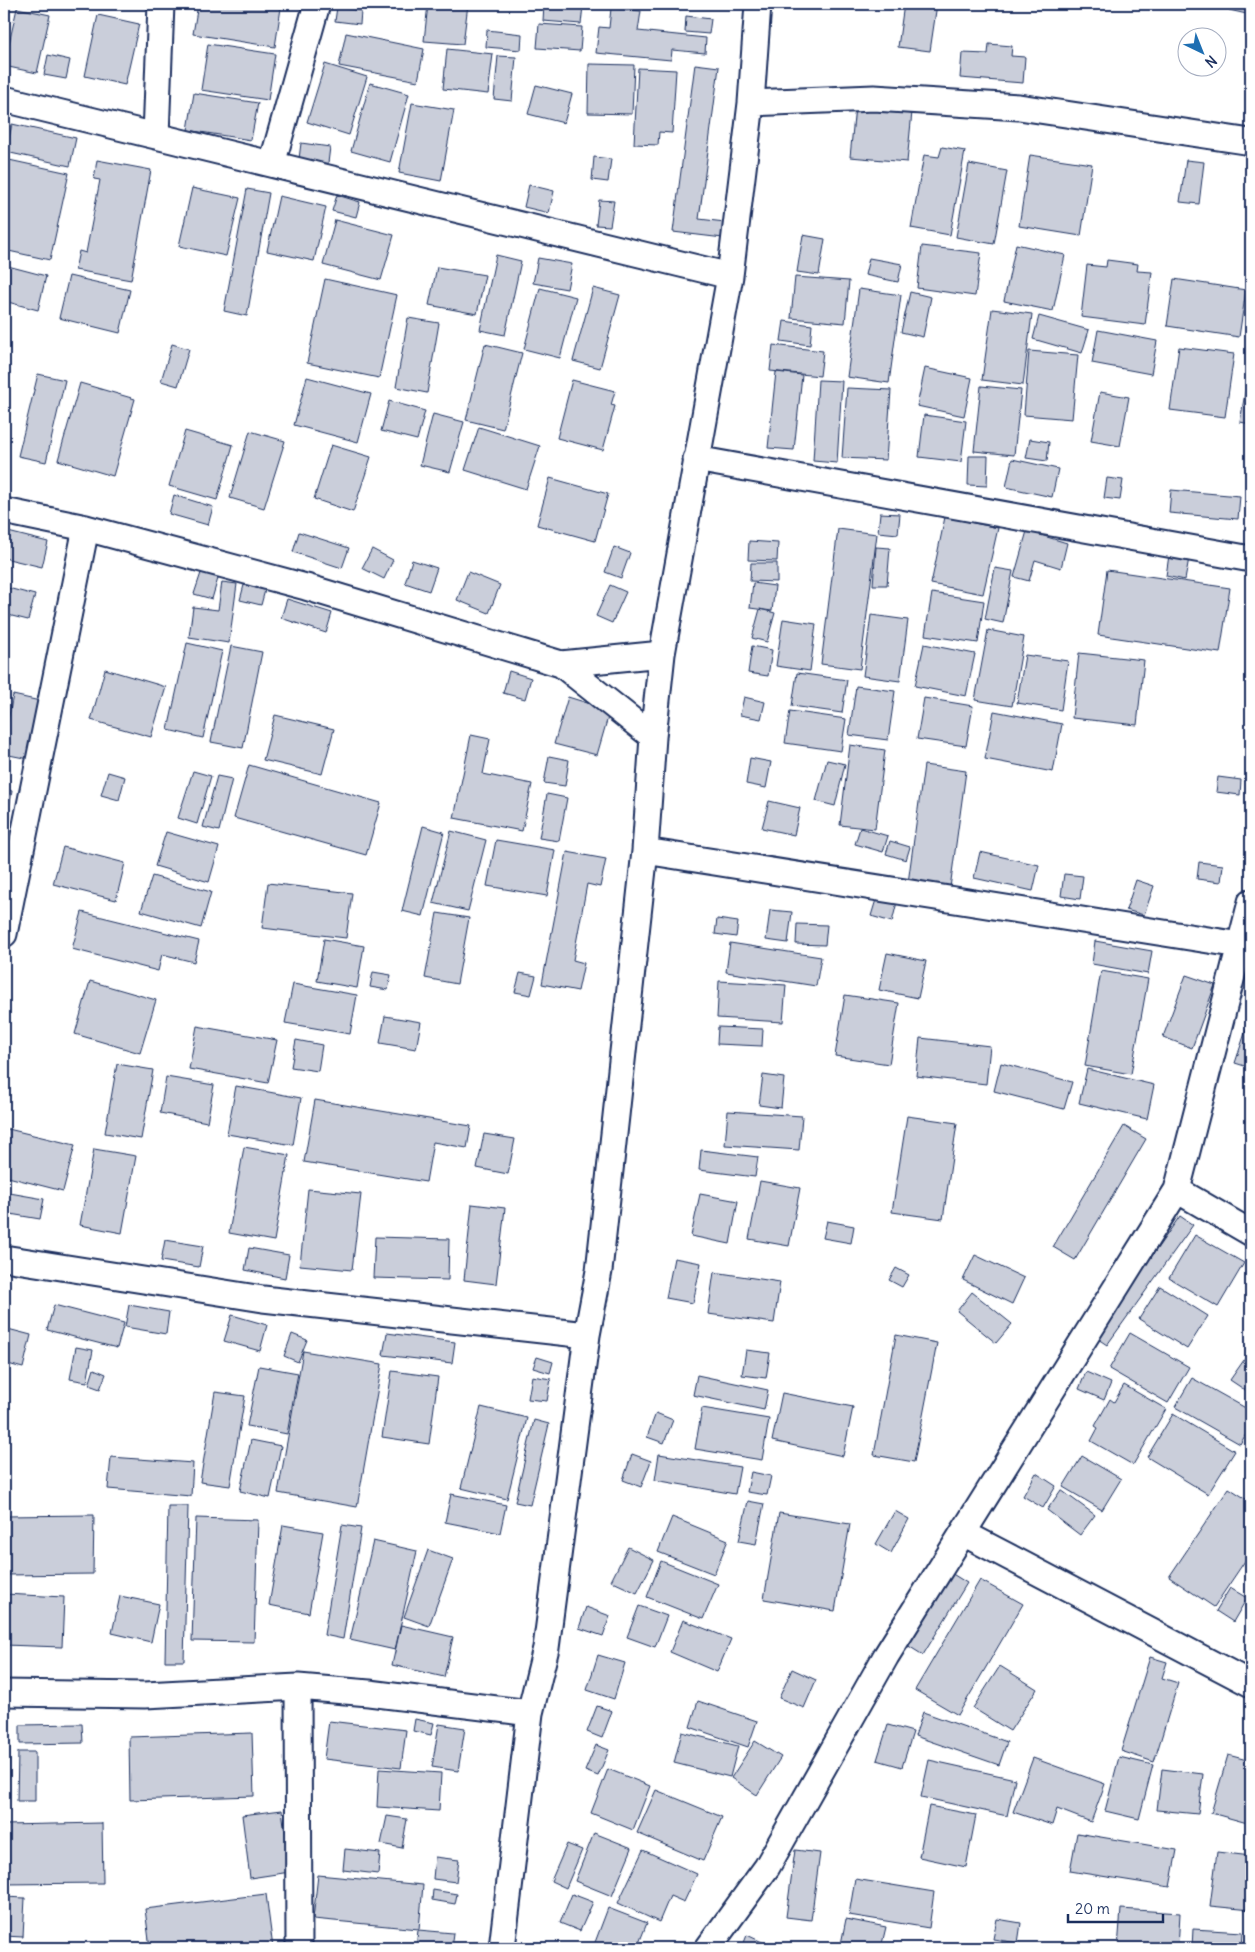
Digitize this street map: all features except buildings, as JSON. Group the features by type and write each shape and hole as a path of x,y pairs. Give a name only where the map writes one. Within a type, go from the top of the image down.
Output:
{"street":[{"path":"156,136 161,4"},
{"path":"272,164 317,4"},
{"path":"502,1948 530,1712 546,1648 587,1335 599,1271 645,850 653,737 662,654 730,276 751,103 758,4"},
{"path":"4,98 730,276"},
{"path":"751,103 874,98 1019,107 1251,142"},
{"path":"696,460 1251,559"},
{"path":"4,511 86,528 306,587 561,664 653,737"},
{"path":"4,934 86,528"},
{"path":"561,664 662,654"},
{"path":"645,850 1240,945"},
{"path":"708,1948 766,1867 886,1656 1177,1190 1251,902"},
{"path":"1177,1190 1251,1234"},
{"path":"4,1258 263,1299 587,1335"},
{"path":"963,1533 1251,1684"},
{"path":"4,1694 145,1695 298,1687 370,1693 530,1712"},
{"path":"298,1687 299,1948"}]}
